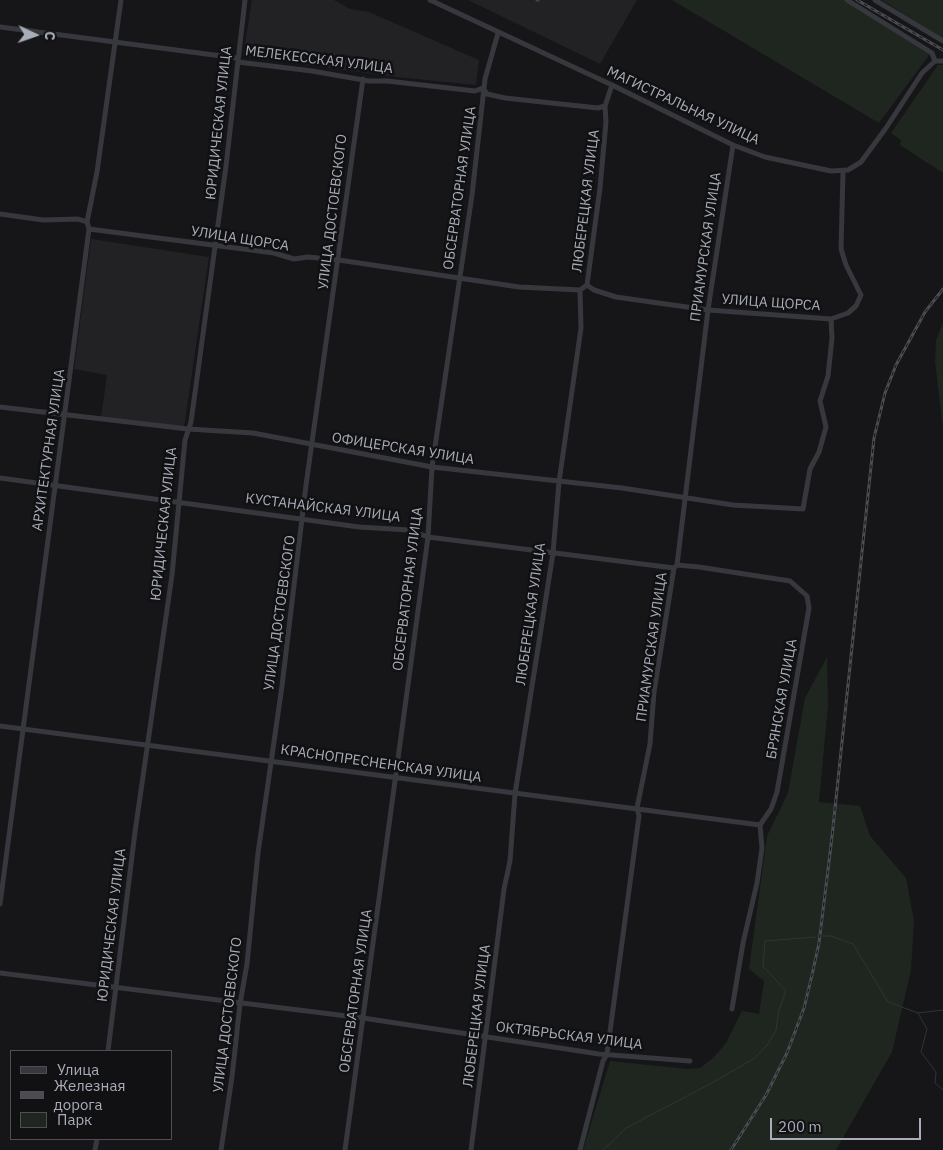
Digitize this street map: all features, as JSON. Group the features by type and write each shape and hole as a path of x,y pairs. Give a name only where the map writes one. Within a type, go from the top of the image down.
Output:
{"street":[{"name":"АРХИТЕКТУРНАЯ УЛИЦА","path":"0,904 89,229 87,222 97,172 121,0"},
{"name":"ЮРИДИЧЕСКАЯ УЛИЦА","path":"108,1050 114,987 172,575 180,477 188,429 191,422 216,244 245,0"},
{"name":"МАГИСТРАЛЬНАЯ УЛИЦА","path":"430,0 612,85 734,145 765,157 843,172"},
{"path":"847,0 932,53 935,61"},
{"path":"875,0 943,42"},
{"name":"МЕЛЕКЕССКАЯ УЛИЦА","path":"0,26 363,79 475,92 483,88 487,94 505,98 598,108 605,106"},
{"name":"ОБСЕРВАТОРНАЯ УЛИЦА","path":"345,1150 428,537 432,467 472,195 483,88 498,32"},
{"path":"831,319 848,313 856,306 861,295 846,265 841,249 843,172 861,162 922,72 935,61 943,61"},
{"name":"УЛИЦА ДОСТОЕВСКОГО","path":"221,1150 240,1004 248,964 258,853 270,760 363,79"},
{"name":"ЛЮБЕРЕЦКАЯ УЛИЦА","path":"587,285 600,188 606,122 605,106 612,85"},
{"name":"ПРИАМУРСКАЯ УЛИЦА","path":"580,1150 603,1061 607,1054 638,825 638,808 650,744 654,692 676,566 708,310 734,145"},
{"path":"0,214 44,220 78,219 87,222"},
{"name":"УЛИЦА ЩОРСА","path":"89,229 216,244 274,253 294,259 308,257 339,260 519,287 580,290"},
{"path":"580,290 587,285"},
{"name":"УЛИЦА ЩОРСА","path":"587,285 594,290 616,297 708,310 831,319"},
{"name":"ЛЮБЕРЕЦКАЯ УЛИЦА","path":"470,1150 510,861 515,794 553,553 559,482 581,328 580,290"},
{"name":"ОФИЦЕРСКАЯ УЛИЦА","path":"0,407 188,429 253,433 432,467 685,496 733,505 804,509 810,469 819,452 826,427 820,401 828,376 832,338 831,319"},
{"name":"КУСТАНАЙСКАЯ УЛИЦА","path":"0,478 359,527 409,530 428,537 790,581"},
{"name":"БРЯНСКАЯ УЛИЦА","path":"760,825 771,809 777,792 810,608 807,596 790,581"},
{"name":"КРАСНОПРЕСНЕНСКАЯ УЛИЦА","path":"0,726 760,825"},
{"path":"732,1009 742,943 757,884 762,848 760,825"},
{"name":"ОКТЯБРЬСКАЯ УЛИЦА","path":"0,973 363,1018 484,1038 607,1054 690,1061"}],"shaded area":[{"path":"252,0 334,0 350,9 369,12 479,60 476,85 396,77 243,56"},
{"path":"468,0 637,0 600,64"},
{"path":"91,239 209,257 184,427 101,417 107,375 74,369"}],"green space":[{"path":"672,0 846,0 930,54 879,123"},
{"path":"882,0 943,0 943,39"},
{"path":"938,65 943,65 943,173 900,145 901,140 891,133"},
{"path":"943,323 943,428 935,361 936,340"},
{"path":"827,657 828,705 819,802 860,806 870,836 906,878 914,921 911,970 892,1052 836,1150 583,1150 610,1061 688,1069 700,1068 713,1058 726,1043 742,1011 759,1014 764,981 749,969 767,836 788,793 805,698"}],"waterway":[{"path":"823,936 831,936 853,944 888,1002 918,1013 943,1010"},
{"path":"603,1150 626,1128 755,1058 768,1044 776,1030 779,1010 786,991 763,966 765,941 816,937"},
{"path":"918,1013 927,1029 921,1052 936,1072 935,1083 943,1090"}],"railway":[{"path":"857,0 943,50"},
{"path":"731,1150 766,1095 787,1053 804,1008 819,943 874,438 885,393 896,365 925,312 943,289"}]}
